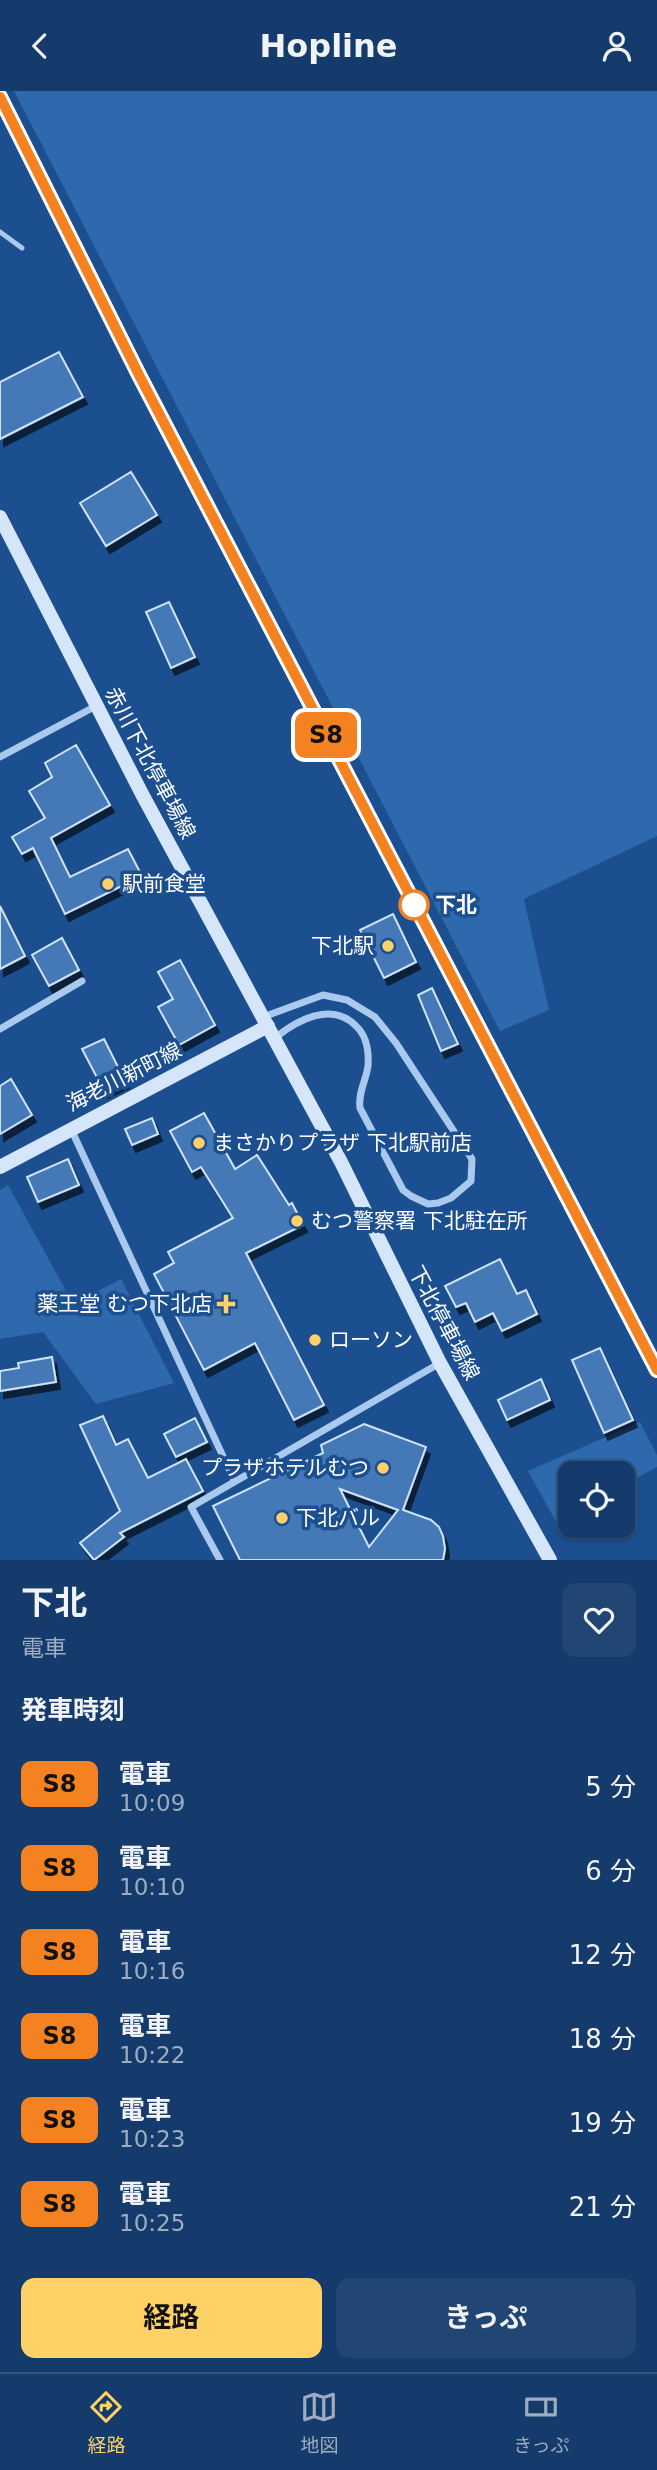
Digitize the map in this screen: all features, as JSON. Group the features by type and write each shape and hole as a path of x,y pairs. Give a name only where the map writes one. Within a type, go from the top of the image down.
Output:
{"main road":[{"name":"赤川下北停車場線","path":"0,517 96,706 269,1027"},
{"name":"海老川新町線","path":"0,1167 269,1027"},
{"name":"下北停車場線","path":"269,1027 341,1162 440,1363 544,1558"}],"street":[{"path":"0,757 96,706"},
{"path":"0,1029 82,981"},
{"path":"323,995 347,1000 374,1017 396,1043 472,1159 471,1181 452,1198 438,1203 421,1202 403,1190 360,1108 358,1097 368,1066 366,1040 349,1018 337,1013 318,1015 290,1025 269,1027 323,995"},
{"path":"71,1129 234,1480"},
{"path":"220,1560 191,1507 440,1363"}],"lane":[{"path":"0,232 22,248"}],"shaded area":[{"path":"14,91 657,91 657,836 524,899 549,1010 500,1031"},
{"path":"8,1185 71,1300 121,1279 174,1383 96,1404 43,1332 0,1339 0,1190"},
{"path":"640,1422 657,1455 657,1467 635,1479 635,1461 558,1461 558,1518 555,1520 528,1471"}],"building":[{"path":"59,352 83,397 0,439 0,382"},
{"path":"131,472 157,515 106,546 80,503"},
{"path":"169,602 195,657 171,668 146,612"},
{"path":"76,745 110,805 51,838 70,877 128,849 142,876 65,914 33,848 22,854 12,837 45,818 29,791 52,777 45,763"},
{"path":"0,906 25,956 0,969"},
{"name":"下北駅","path":"393,914 416,962 384,978 360,930"},
{"path":"62,938 79,970 49,986 32,955"},
{"path":"180,960 215,1025 179,1045 158,1007 173,999 158,972"},
{"path":"432,988 458,1044 441,1051 418,995"},
{"path":"104,1039 125,1081 104,1091 82,1049"},
{"path":"11,1079 32,1115 0,1134 0,1086"},
{"path":"204,1113 235,1169 257,1155 289,1205 292,1203 303,1225 246,1253 324,1405 294,1420 255,1343 204,1370 154,1274 174,1263 168,1252 233,1218 201,1167 192,1172 170,1131"},
{"path":"152,1118 158,1134 132,1145 125,1129"},
{"path":"68,1159 79,1185 38,1202 27,1177"},
{"path":"500,1259 517,1294 526,1290 537,1314 502,1331 493,1313 475,1322 466,1303 456,1307 445,1286"},
{"path":"600,1348 633,1420 604,1433 572,1360"},
{"path":"52,1357 56,1382 0,1391 0,1371 19,1368 18,1363"},
{"path":"541,1379 550,1400 507,1420 498,1400"},
{"path":"103,1416 116,1445 128,1439 148,1478 186,1459 203,1491 120,1533 124,1537 94,1560 80,1543 120,1511 80,1425"},
{"path":"195,1418 207,1442 176,1457 164,1434"},
{"path":"364,1424 426,1447 403,1510 431,1520 439,1527 445,1549 443,1560 240,1560 213,1506 323,1453 321,1445","holes":["340,1489 398,1510 369,1547"]}],"railway":[{"path":"0,97 139,375 657,1370"}],"train":[{"name":"S8","path":"0,97 139,375 657,1370"}],"place":[{"name":"駅前食堂","path":"108,884"},
{"name":"下北","path":"414,905"},
{"name":"下北駅","path":"388,946"},
{"name":"まさかりプラザ 下北駅前店","path":"199,1143"},
{"name":"むつ警察署 下北駐在所","path":"297,1221"},
{"name":"薬王堂 むつ下北店","path":"226,1304"},
{"name":"ローソン","path":"315,1340"},
{"name":"プラザホテルむつ","path":"383,1468"},
{"name":"下北バル","path":"282,1518"}]}
